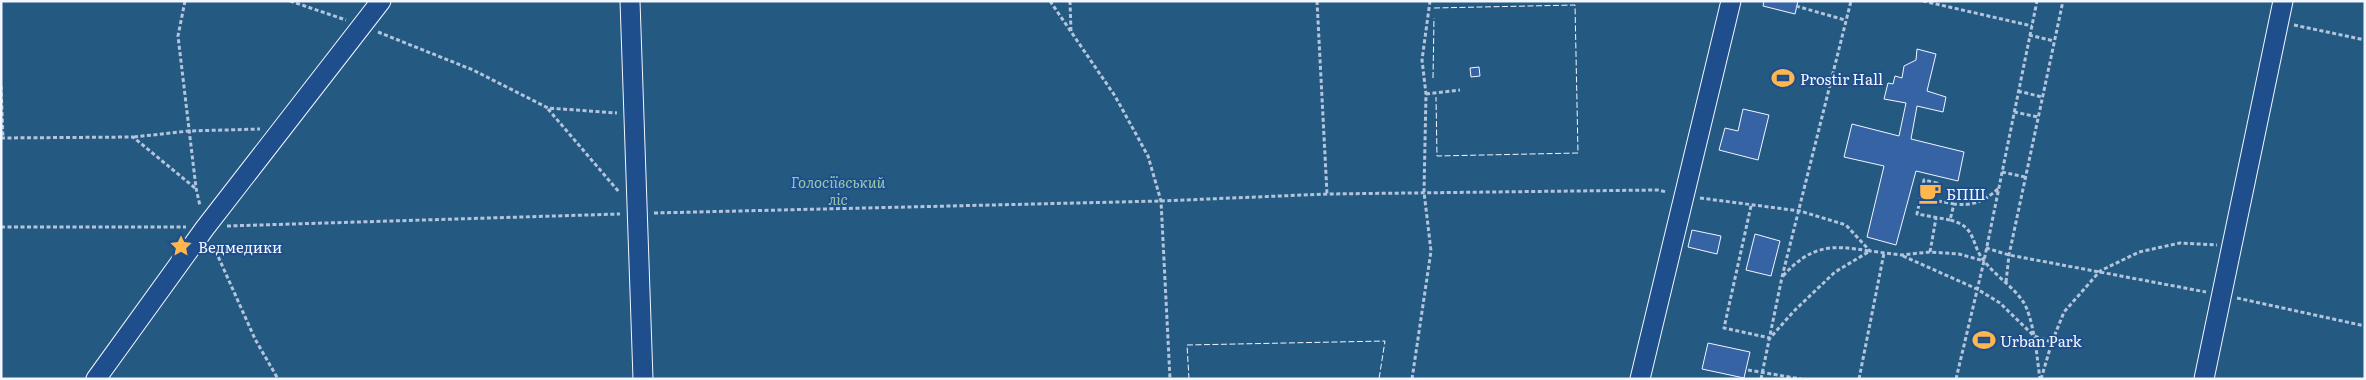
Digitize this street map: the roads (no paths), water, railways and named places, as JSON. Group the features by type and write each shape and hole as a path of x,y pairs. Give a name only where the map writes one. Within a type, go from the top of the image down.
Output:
{"street":[{"path":"96,379 205,228 381,1"},
{"path":"630,1 643,379"},
{"path":"1640,379 1731,1"},
{"path":"2204,379 2283,1"}],"place":[{"name":"Prostir Hall","path":"1783,78"},
{"name":"БПШ","path":"1930,193"},
{"name":"Ведмедики","path":"181,246"},
{"name":"Urban Park","path":"1984,340"}],"park label":[{"name":"Голосіївський ліс","path":"838,190"}]}
